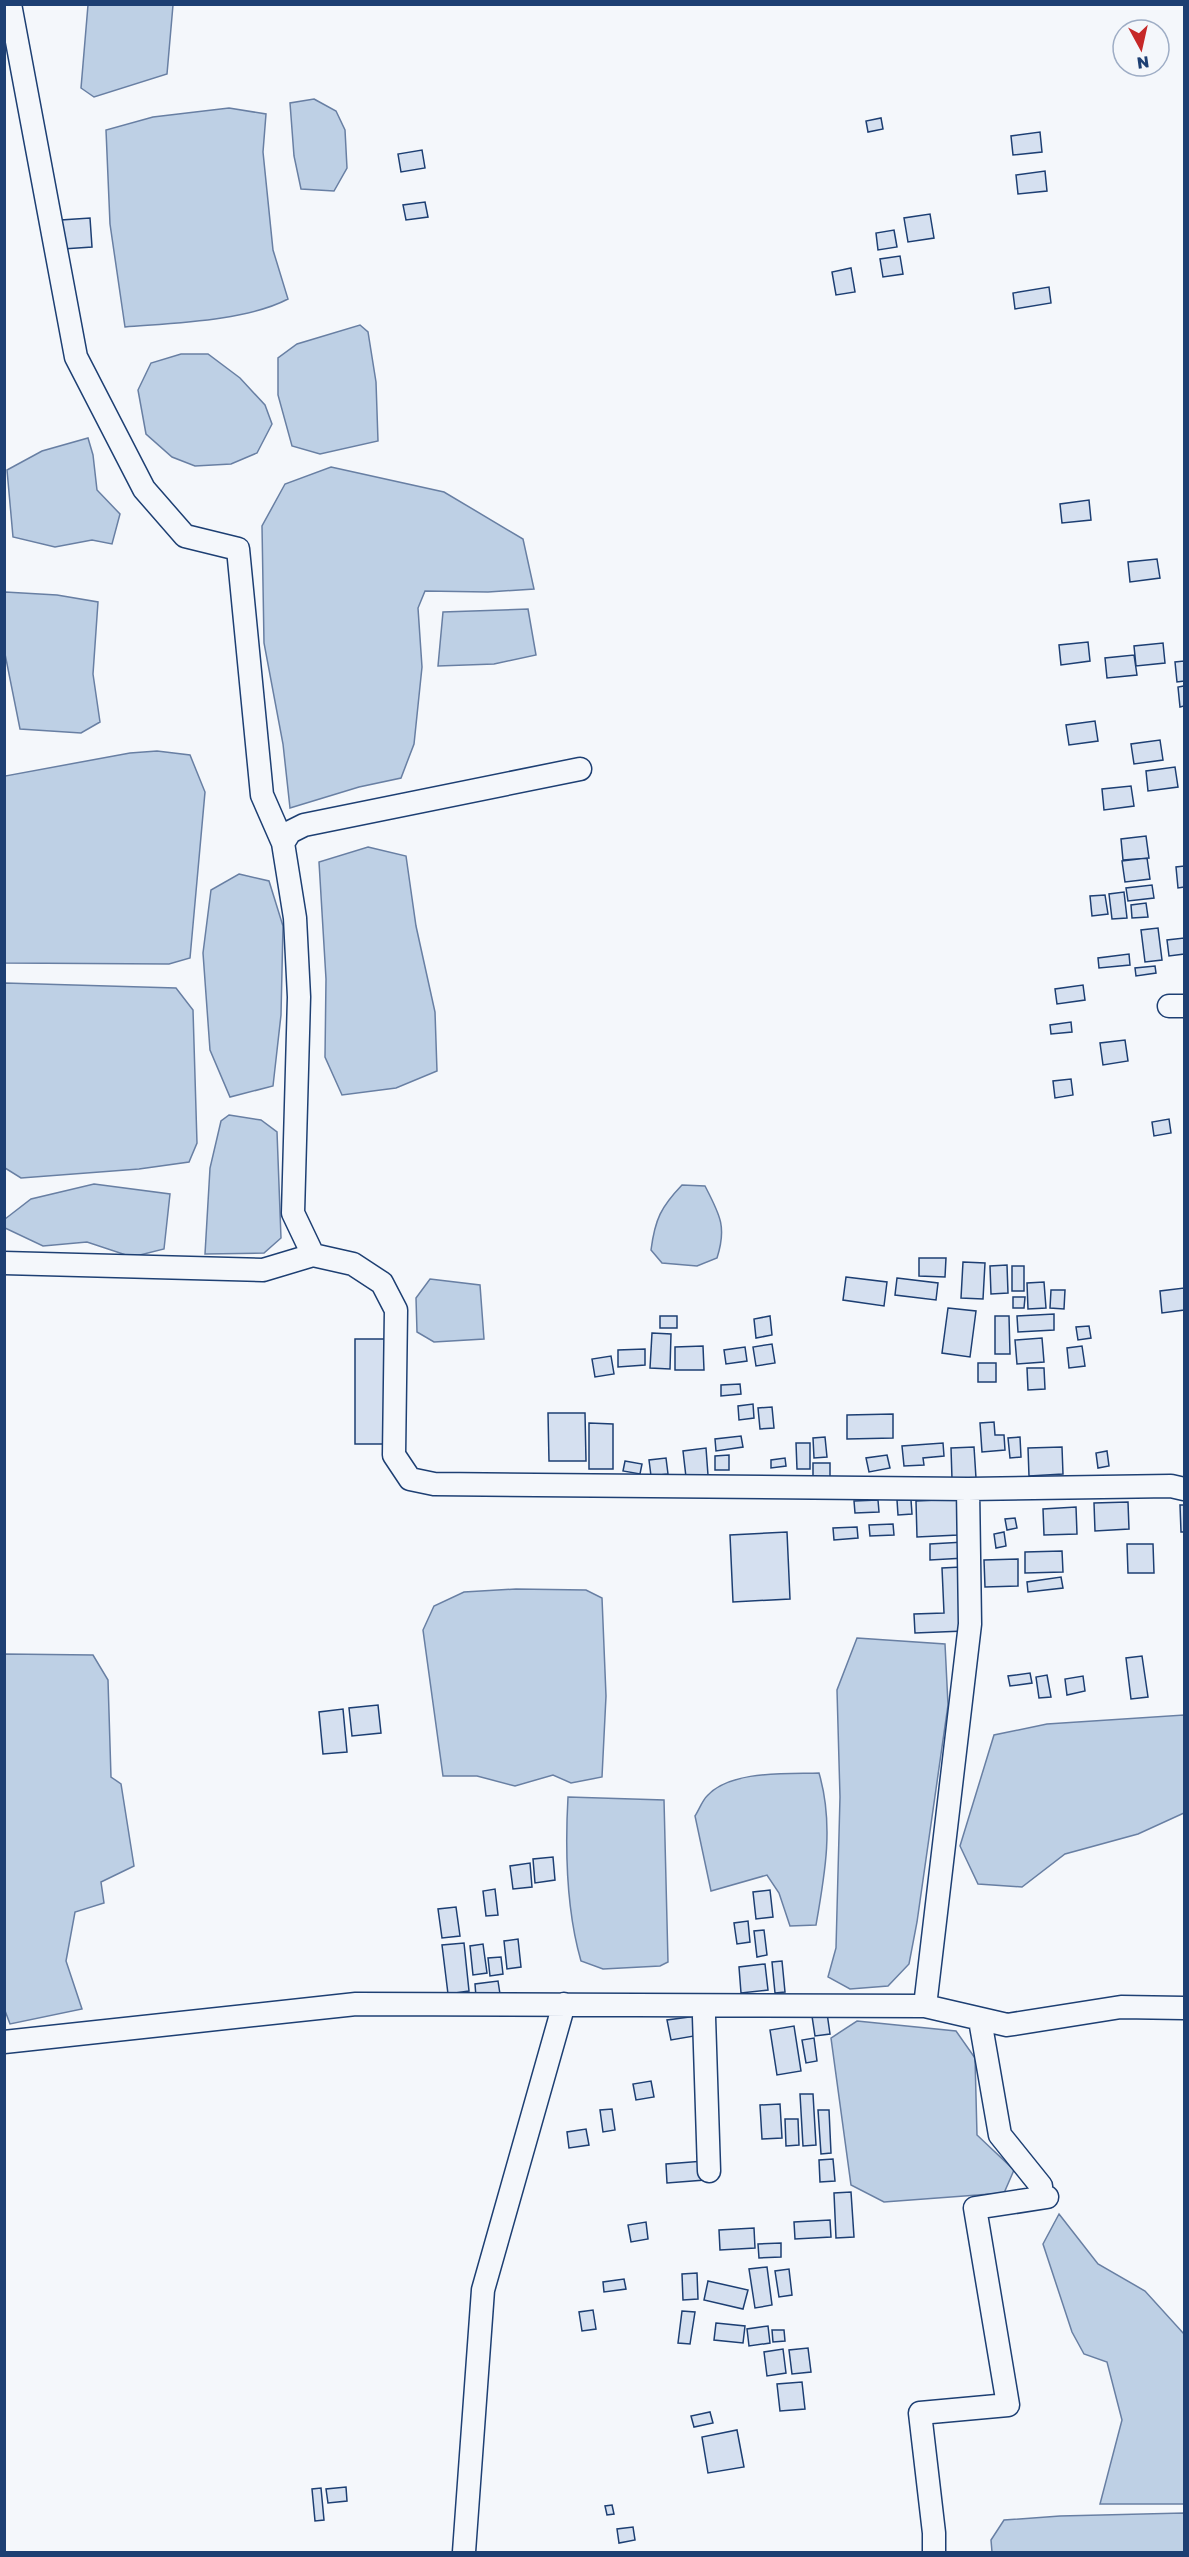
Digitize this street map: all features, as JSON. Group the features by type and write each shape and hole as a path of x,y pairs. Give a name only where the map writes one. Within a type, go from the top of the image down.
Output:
{"street":[{"path":"10,4 76,357 144,489 185,536 238,549 262,795 283,843 295,918 299,997 293,1213 313,1256"},
{"path":"283,843 290,832 304,825 580,769"},
{"path":"4,1263 263,1270 313,1256 353,1264 382,1282 396,1310 394,1455 410,1479 434,1484 968,1489 1171,1486 1185,1489"},
{"path":"925,2006 970,1624 968,1489"},
{"path":"4,2042 356,2004 925,2006 1007,2025 1121,2007 1185,2008"},
{"path":"464,2553 483,2290 564,2004"},
{"path":"704,2017 709,2171"},
{"path":"934,2553 934,2533 920,2413 1008,2405 975,2208 1044,2192 1000,2135 980,2020"}],"water":[{"path":"88,5 173,5 167,74 94,97 81,88"},
{"path":"314,99 336,111 345,130 347,168 334,191 301,189 294,156 290,103"},
{"path":"229,108 266,114 263,152 273,250 288,299 252,312 231,316 125,327 110,224 106,130 153,117"},
{"path":"360,325 368,332 376,382 378,441 320,454 292,446 278,395 278,358 297,344"},
{"path":"181,354 208,354 240,378 265,405 272,424 257,453 231,464 195,466 172,457 146,434 138,390 151,363"},
{"path":"88,438 93,455 97,490 120,514 112,544 92,540 55,547 13,537 7,470 42,451"},
{"path":"331,467 444,492 523,539 534,589 488,592 425,591 418,608 422,667 414,744 401,778 359,787 290,808 283,744 264,643 262,526 285,484"},
{"path":"5,592 57,595 98,602 93,674 100,722 81,733 20,729 5,654"},
{"path":"528,609 536,655 494,664 438,666 443,612"},
{"path":"157,751 190,755 205,792 190,958 169,964 5,963 5,776 130,753"},
{"path":"368,847 406,856 416,926 435,1012 437,1071 396,1088 342,1095 325,1057 326,979 319,862"},
{"path":"239,874 269,881 283,926 281,1015 273,1086 230,1097 210,1050 203,953 211,890"},
{"path":"5,983 176,988 193,1010 197,1143 189,1162 139,1169 21,1178 5,1168"},
{"path":"229,1115 261,1120 277,1132 281,1238 264,1253 205,1254 210,1168 221,1121"},
{"path":"94,1184 170,1194 164,1249 132,1257 87,1242 43,1246 5,1228 5,1219 31,1199"},
{"path":"682,1185 705,1186 715,1205 722,1229 717,1258 697,1266 662,1263 651,1250 660,1214"},
{"path":"430,1279 480,1285 484,1339 434,1342 417,1332 416,1298"},
{"path":"516,1589 586,1590 602,1598 606,1696 602,1777 571,1783 553,1775 515,1786 477,1776 443,1776 423,1630 434,1606 464,1592"},
{"path":"857,1638 945,1644 948,1705 909,1964 888,1986 850,1989 828,1977 836,1948 840,1797 837,1690"},
{"path":"5,1654 93,1655 108,1680 111,1777 121,1784 134,1866 101,1882 104,1903 75,1912 66,1961 82,2009 10,2024 4,2008"},
{"path":"1184,1715 1184,1813 1138,1834 1065,1854 1022,1887 978,1884 960,1846 994,1735 1047,1724"},
{"path":"819,1773 824,1792 827,1830 825,1868 816,1925 790,1926 779,1893 767,1875 711,1891 695,1816 707,1796 717,1788 744,1778 760,1775"},
{"path":"568,1797 664,1800 668,1962 660,1966 603,1969 581,1961 572,1921 568,1880"},
{"path":"857,2021 956,2031 975,2058 977,2135 1014,2170 1004,2193 884,2202 851,2185 831,2038"},
{"path":"1059,2214 1098,2264 1145,2291 1184,2334 1184,2504 1100,2504 1122,2420 1107,2362 1084,2354 1072,2332 1043,2244"},
{"path":"1184,2513 1184,2552 992,2552 991,2540 1004,2520 1060,2516"}],"building":[{"path":"881,118 883,129 868,132 866,121"},
{"path":"1040,132 1042,152 1013,155 1011,136"},
{"path":"422,150 425,168 401,172 398,154"},
{"path":"1045,171 1047,191 1018,194 1016,175"},
{"path":"425,202 428,217 406,220 403,205"},
{"path":"930,214 934,238 908,242 904,218"},
{"path":"90,218 92,247 63,249 61,220"},
{"path":"894,230 897,247 878,250 876,233"},
{"path":"900,256 903,274 883,277 880,259"},
{"path":"851,268 855,292 836,295 832,272"},
{"path":"1049,287 1051,303 1015,309 1013,293"},
{"path":"1089,500 1091,520 1062,523 1060,504"},
{"path":"1157,559 1160,578 1130,582 1128,562"},
{"path":"1088,642 1090,661 1061,665 1059,645"},
{"path":"1163,643 1165,663 1136,666 1134,646"},
{"path":"1134,655 1137,675 1107,678 1105,658"},
{"path":"1184,661 1184,681 1177,682 1175,662"},
{"path":"1184,686 1184,706 1180,707 1178,687"},
{"path":"1095,721 1098,741 1069,745 1066,725"},
{"path":"1160,740 1163,760 1134,764 1131,744"},
{"path":"1175,767 1178,787 1148,791 1146,771"},
{"path":"1131,786 1134,806 1104,810 1102,789"},
{"path":"1146,836 1149,858 1123,860 1121,839"},
{"path":"1147,858 1150,879 1125,882 1122,861"},
{"path":"1184,866 1184,887 1178,888 1176,867"},
{"path":"1152,885 1154,898 1128,901 1126,888"},
{"path":"1124,892 1127,918 1112,919 1109,894"},
{"path":"1105,895 1108,914 1092,916 1090,896"},
{"path":"1146,903 1148,917 1132,918 1131,905"},
{"path":"1158,928 1162,960 1145,962 1141,930"},
{"path":"1184,938 1184,954 1169,956 1167,940"},
{"path":"1129,954 1130,965 1099,968 1098,958"},
{"path":"1155,966 1156,973 1136,976 1135,968"},
{"path":"1083,985 1085,1000 1057,1004 1055,989"},
{"path":"1071,1022 1072,1032 1051,1034 1050,1025"},
{"path":"1125,1040 1128,1061 1103,1065 1100,1043"},
{"path":"1071,1079 1073,1095 1055,1098 1053,1081"},
{"path":"1169,1119 1171,1133 1154,1136 1152,1122"},
{"path":"919,1258 946,1258 945,1277 919,1276"},
{"path":"963,1262 985,1263 983,1299 961,1298"},
{"path":"1007,1265 1008,1293 991,1294 990,1266"},
{"path":"1012,1266 1024,1266 1024,1291 1012,1291"},
{"path":"846,1277 887,1282 884,1306 843,1300"},
{"path":"897,1278 938,1283 936,1300 895,1295"},
{"path":"1044,1282 1046,1308 1028,1309 1027,1283"},
{"path":"1184,1288 1184,1310 1162,1313 1160,1291"},
{"path":"1051,1290 1065,1290 1064,1309 1050,1308"},
{"path":"1013,1297 1025,1297 1024,1308 1013,1308"},
{"path":"948,1308 976,1311 970,1357 942,1353"},
{"path":"1054,1314 1054,1330 1018,1332 1017,1316"},
{"path":"660,1316 677,1316 677,1328 660,1328"},
{"path":"770,1316 772,1335 756,1338 754,1319"},
{"path":"995,1316 1009,1316 1010,1354 995,1354"},
{"path":"1089,1326 1091,1338 1078,1340 1076,1327"},
{"path":"652,1333 671,1334 670,1369 650,1368"},
{"path":"1042,1338 1044,1362 1017,1364 1015,1340"},
{"path":"355,1339 387,1339 386,1444 355,1444"},
{"path":"772,1344 775,1363 756,1366 753,1347"},
{"path":"703,1346 704,1370 675,1370 675,1347"},
{"path":"1082,1346 1085,1366 1069,1368 1067,1348"},
{"path":"745,1347 747,1361 726,1364 724,1350"},
{"path":"645,1349 645,1365 618,1367 618,1350"},
{"path":"611,1356 614,1374 595,1377 592,1359"},
{"path":"978,1363 996,1363 996,1382 978,1382"},
{"path":"1027,1368 1044,1368 1045,1389 1028,1390"},
{"path":"740,1384 741,1394 721,1396 721,1385"},
{"path":"753,1404 754,1418 739,1420 738,1406"},
{"path":"772,1407 774,1428 760,1429 758,1408"},
{"path":"548,1413 585,1413 586,1461 549,1461"},
{"path":"893,1414 893,1438 847,1439 847,1415"},
{"path":"994,1422 995,1435 1004,1435 1005,1450 982,1452 980,1423"},
{"path":"589,1423 613,1424 613,1469 589,1469"},
{"path":"741,1436 743,1447 716,1451 715,1439"},
{"path":"825,1437 827,1457 814,1458 813,1438"},
{"path":"1020,1437 1021,1457 1010,1458 1008,1438"},
{"path":"796,1443 810,1443 810,1469 797,1469"},
{"path":"943,1443 944,1456 923,1458 924,1465 904,1466 902,1446"},
{"path":"974,1447 976,1478 952,1479 951,1448"},
{"path":"1062,1447 1063,1474 1029,1476 1028,1448"},
{"path":"706,1448 708,1475 686,1477 683,1451"},
{"path":"1107,1451 1109,1466 1098,1468 1096,1453"},
{"path":"729,1455 729,1470 715,1470 715,1456"},
{"path":"887,1455 890,1468 869,1472 866,1458"},
{"path":"666,1458 668,1474 651,1476 649,1460"},
{"path":"785,1458 786,1466 771,1468 771,1460"},
{"path":"625,1461 642,1464 640,1474 623,1471"},
{"path":"813,1463 830,1463 830,1477 813,1478"},
{"path":"957,1499 958,1535 917,1537 916,1501"},
{"path":"878,1500 879,1512 855,1513 854,1501"},
{"path":"897,1500 911,1500 912,1514 898,1515"},
{"path":"1128,1502 1129,1529 1095,1531 1094,1503"},
{"path":"1180,1505 1184,1505 1184,1532 1181,1532"},
{"path":"1076,1507 1077,1534 1044,1535 1043,1509"},
{"path":"1015,1518 1017,1528 1007,1530 1005,1519"},
{"path":"893,1524 894,1535 870,1536 869,1525"},
{"path":"857,1527 858,1538 834,1540 833,1528"},
{"path":"787,1532 790,1599 733,1602 730,1535"},
{"path":"1004,1532 1006,1546 996,1548 994,1534"},
{"path":"964,1542 965,1558 930,1560 930,1544"},
{"path":"1127,1544 1153,1544 1154,1573 1128,1573"},
{"path":"1062,1551 1063,1572 1025,1573 1025,1552"},
{"path":"1018,1559 1018,1586 985,1587 984,1560"},
{"path":"961,1567 964,1631 915,1633 914,1614 944,1613 942,1568"},
{"path":"1061,1577 1063,1588 1028,1592 1027,1582"},
{"path":"1142,1656 1148,1697 1131,1699 1126,1658"},
{"path":"1030,1673 1032,1683 1010,1686 1008,1676"},
{"path":"1047,1675 1051,1697 1039,1698 1036,1677"},
{"path":"1083,1676 1085,1691 1067,1695 1065,1679"},
{"path":"378,1705 381,1733 352,1736 349,1708"},
{"path":"343,1709 347,1752 323,1754 319,1712"},
{"path":"553,1857 555,1880 535,1883 533,1859"},
{"path":"530,1863 532,1887 513,1889 510,1866"},
{"path":"495,1889 498,1915 486,1916 483,1891"},
{"path":"770,1890 773,1917 756,1919 753,1892"},
{"path":"456,1907 460,1936 442,1938 438,1909"},
{"path":"748,1921 750,1942 737,1944 734,1923"},
{"path":"764,1930 767,1955 757,1957 754,1931"},
{"path":"518,1939 521,1967 507,1969 504,1941"},
{"path":"464,1943 469,1991 448,1994 442,1945"},
{"path":"483,1944 487,1973 473,1975 470,1946"},
{"path":"501,1957 503,1974 490,1976 488,1958"},
{"path":"782,1961 785,1992 775,1993 772,1962"},
{"path":"765,1964 768,1990 741,1993 739,1967"},
{"path":"498,1981 500,1994 476,1997 475,1984"},
{"path":"827,2013 830,2034 815,2036 812,2016"},
{"path":"697,2016 700,2035 671,2040 667,2020"},
{"path":"794,2026 801,2071 777,2075 770,2030"},
{"path":"814,2038 817,2061 806,2063 802,2040"},
{"path":"651,2081 654,2097 636,2100 633,2084"},
{"path":"800,2094 813,2094 816,2145 803,2146"},
{"path":"780,2104 782,2138 762,2139 760,2105"},
{"path":"612,2109 615,2130 603,2132 600,2110"},
{"path":"818,2110 829,2110 831,2153 821,2154"},
{"path":"785,2119 798,2119 799,2145 786,2146"},
{"path":"586,2129 589,2145 569,2148 567,2132"},
{"path":"833,2159 835,2181 820,2182 819,2160"},
{"path":"704,2161 705,2180 667,2183 666,2164"},
{"path":"851,2192 854,2237 836,2238 834,2193"},
{"path":"830,2220 831,2237 795,2239 794,2222"},
{"path":"646,2222 648,2239 631,2242 628,2225"},
{"path":"754,2228 755,2248 720,2250 719,2230"},
{"path":"781,2243 781,2257 759,2258 758,2244"},
{"path":"767,2267 772,2305 755,2308 749,2269"},
{"path":"789,2269 792,2295 779,2297 775,2271"},
{"path":"697,2273 698,2299 683,2300 682,2274"},
{"path":"624,2279 626,2289 604,2292 603,2282"},
{"path":"708,2281 748,2290 743,2309 704,2300"},
{"path":"593,2310 596,2329 582,2331 579,2312"},
{"path":"682,2311 695,2312 690,2344 678,2343"},
{"path":"716,2323 745,2326 743,2343 714,2340"},
{"path":"768,2326 770,2343 749,2346 747,2329"},
{"path":"772,2330 784,2330 785,2341 773,2342"},
{"path":"808,2348 811,2372 792,2374 789,2350"},
{"path":"783,2349 786,2373 767,2376 764,2352"},
{"path":"802,2382 805,2409 780,2411 777,2384"},
{"path":"710,2412 713,2423 694,2427 691,2416"},
{"path":"737,2430 744,2467 708,2473 702,2437"},
{"path":"346,2487 347,2501 328,2503 326,2489"},
{"path":"321,2488 324,2520 315,2521 312,2489"},
{"path":"612,2505 614,2514 607,2515 605,2506"},
{"path":"633,2527 635,2540 619,2543 617,2529"}]}
